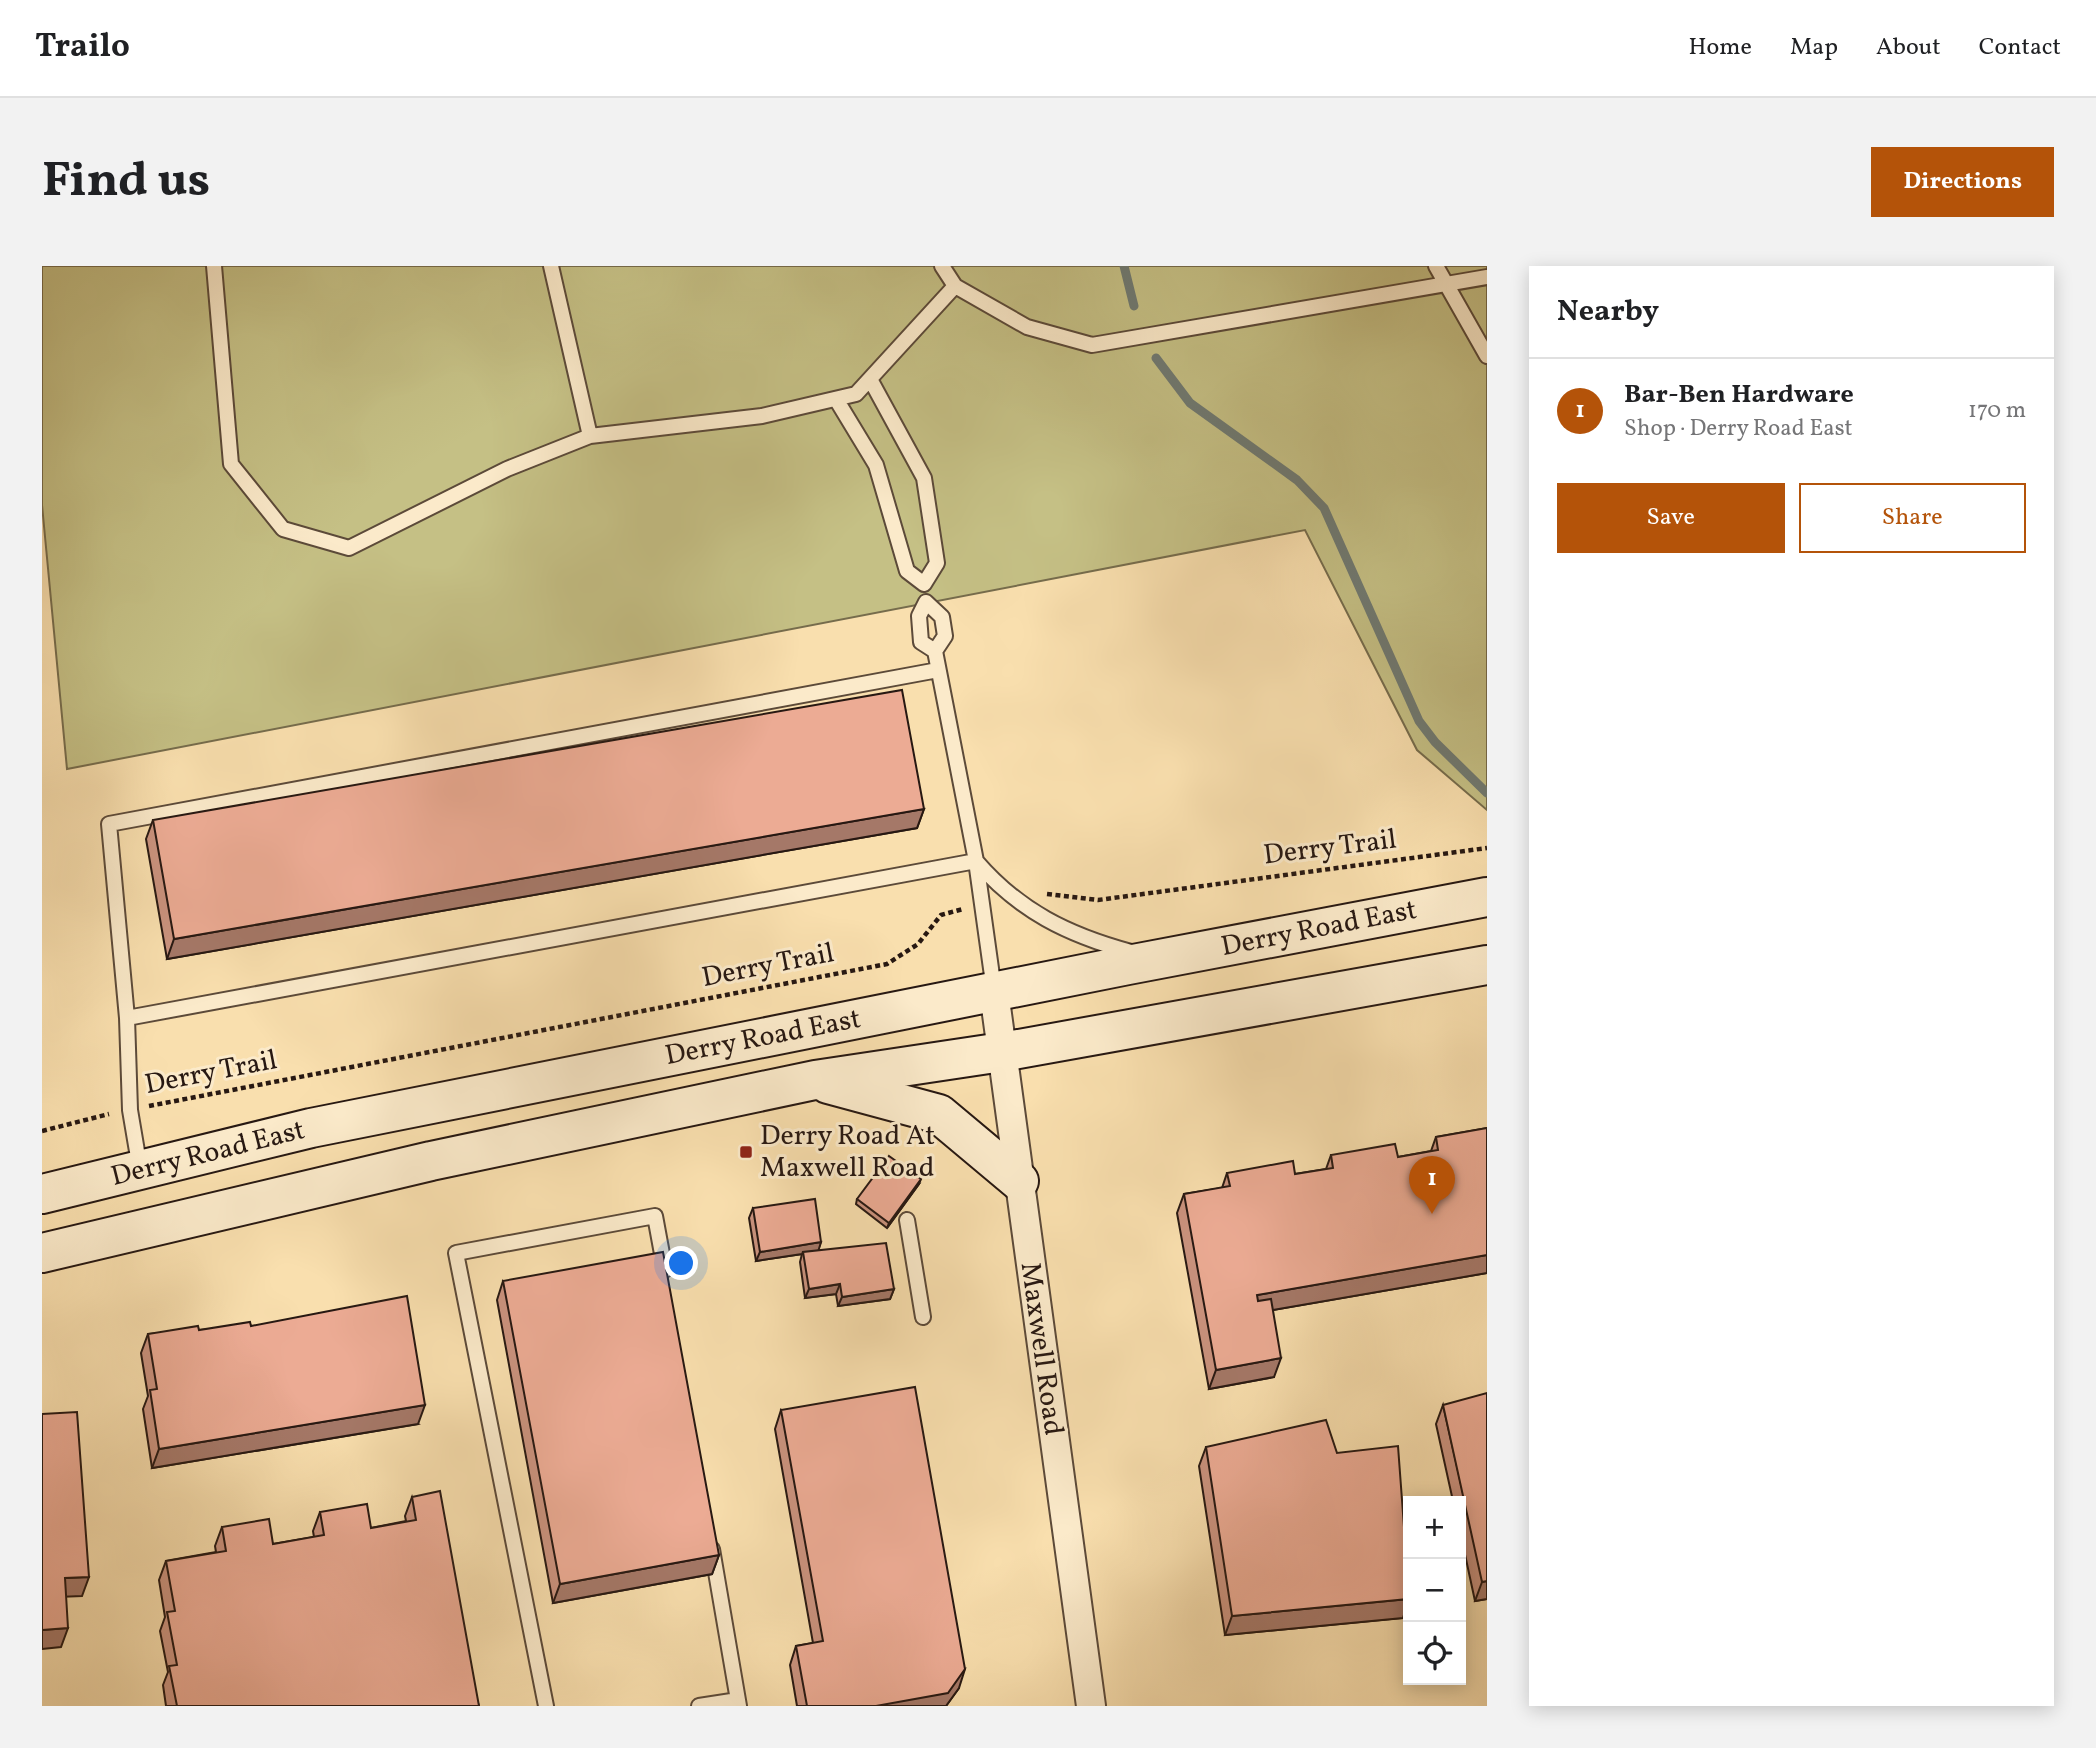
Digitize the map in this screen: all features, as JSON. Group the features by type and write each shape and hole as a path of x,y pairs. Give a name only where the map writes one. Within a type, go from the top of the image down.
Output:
{"main road":[{"name":"Derry Road East","path":"42,1194 312,1128 1157,959 1487,897"},
{"name":"Derry Road East","path":"42,1253 431,1161 816,1080 1002,1052 1487,965"},
{"path":"816,1080 939,1114 1019,1181"}],"street":[{"name":"Maxwell Road","path":"994,992 1091,1706"}],"lane":[{"path":"214,266 231,464 283,529 349,548 507,469 590,436 762,415 856,394 955,286"},
{"path":"551,266 590,436"},
{"path":"942,266 955,286 1027,327 1092,345 1487,277"},
{"path":"1436,266 1487,356"},
{"path":"870,379 924,478 937,563 924,584 926,601 919,616 921,642 935,651 939,670 976,861 994,992"},
{"path":"836,398 876,465 906,571 924,584"},
{"path":"926,601 942,617 945,636 935,651"},
{"path":"140,1170 130,1110 127,1018 110,824 939,670"},
{"path":"976,861 1013,899 1085,937 1157,959"},
{"path":"127,1018 976,861"},
{"path":"546,1706 456,1253 655,1216 667,1283"},
{"path":"907,1220 923,1317"},
{"path":"699,1706 739,1703 711,1538"}],"path":[{"name":"Derry Trail","path":"1013,899 1053,893 1098,900 1487,848"},
{"name":"Derry Trail","path":"42,1131 130,1110 887,964 918,944 941,915 980,904"}],"shaded area":[{"path":"42,266 1487,266 1487,810 1417,750 1305,530 67,769 42,505"}],"building":[{"path":"902,690 924,809 174,939 153,820"},
{"path":"1487,1128 1487,1255 1257,1295 1258,1301 1271,1299 1281,1358 1216,1370 1184,1194 1230,1186 1227,1173 1293,1161 1295,1174 1333,1168 1331,1155 1395,1144 1398,1157 1438,1150 1436,1137"},
{"path":"889,1156 921,1179 889,1223 857,1199"},
{"path":"815,1199 821,1242 760,1252 753,1208"},
{"path":"886,1243 894,1289 842,1297 840,1284 809,1289 803,1252"},
{"path":"663,1252 719,1555 560,1584 503,1281"},
{"path":"407,1296 425,1405 159,1449 150,1390 157,1389 148,1334 198,1326 199,1330 250,1322 251,1326"},
{"path":"915,1387 965,1669 948,1693 876,1706 807,1706 796,1646 823,1641 781,1410"},
{"path":"1487,1393 1487,1581 1482,1582 1466,1509 1466,1496 1463,1496 1443,1405"},
{"path":"77,1412 89,1577 65,1578 68,1628 42,1630 42,1414"},
{"path":"1326,1420 1337,1453 1398,1446 1403,1514 1403,1599 1232,1616 1206,1447"},
{"path":"440,1491 479,1706 177,1706 169,1666 177,1665 167,1612 175,1611 166,1561 226,1551 222,1527 269,1519 273,1544 324,1535 320,1512 367,1504 371,1528 416,1520 412,1497"}],"waterway":[{"path":"1124,266 1134,306"},
{"path":"1156,358 1190,403 1297,480 1324,508 1419,721 1435,742 1487,793"}],"place":[{"name":"Derry Road At Maxwell Road","path":"746,1152"},
{"name":"Bar-Ben Hardware","path":"1432,1214"}]}
